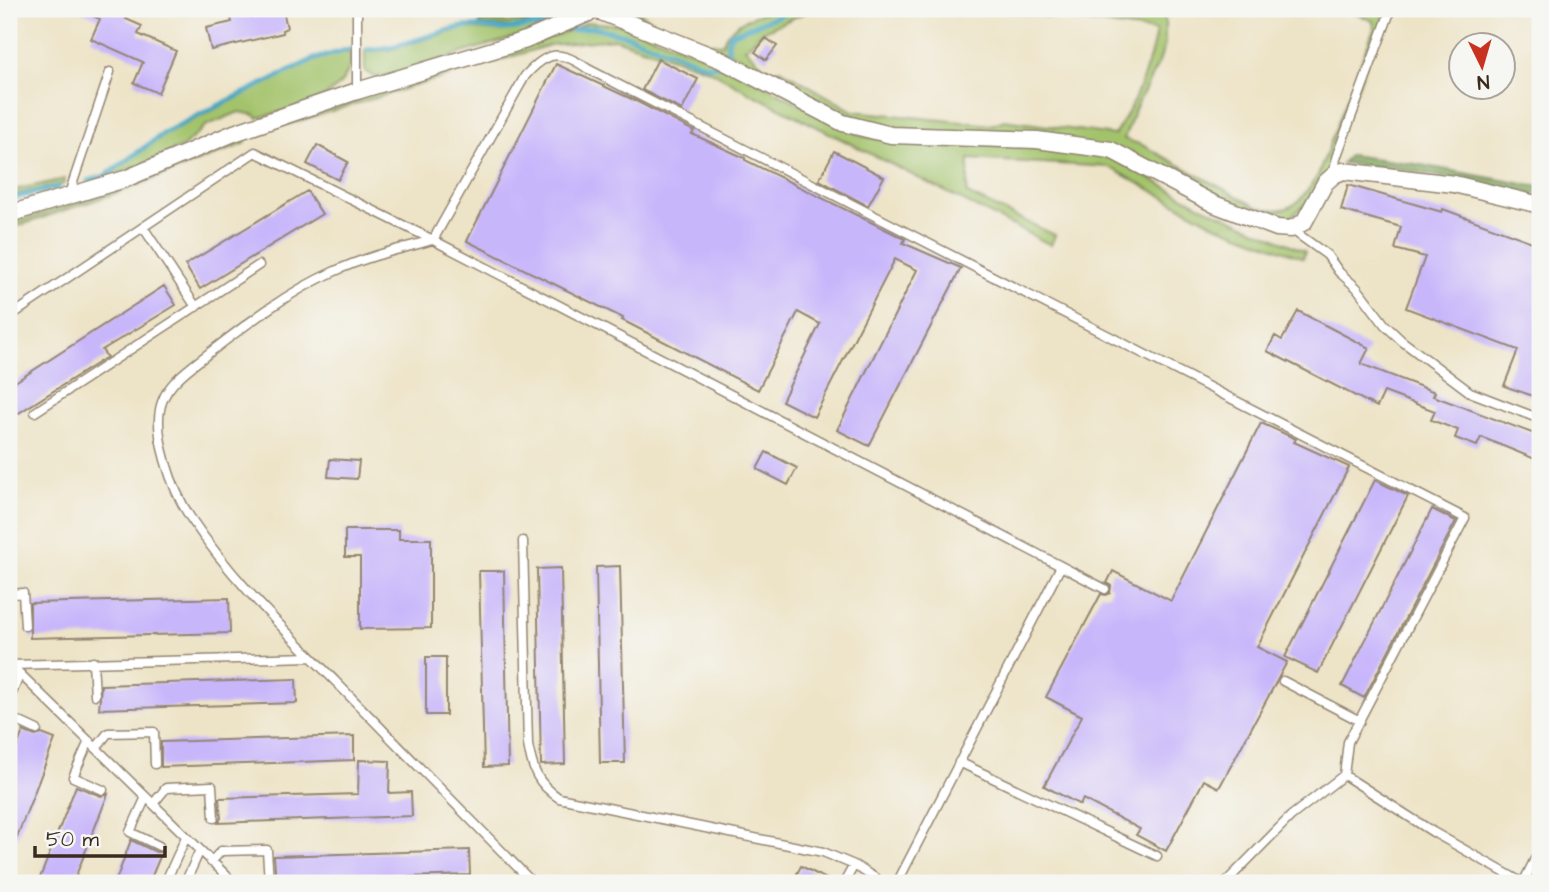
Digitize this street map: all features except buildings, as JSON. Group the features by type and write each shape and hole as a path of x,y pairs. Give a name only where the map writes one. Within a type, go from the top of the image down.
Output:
{"street":[{"path":"9,214 125,179 234,133 357,91 526,40 597,9 719,59 844,123 891,135 1037,140 1111,150 1214,204 1277,228 1291,229 1304,222 1325,183 1343,171 1454,184 1540,205"}],"lane":[{"path":"357,9 357,91"},
{"path":"1334,175 1336,158 1391,9"},
{"path":"533,883 234,577 189,515 172,481 162,446 160,424 162,402 171,386 187,370 284,298 332,272 383,253 433,240 524,76 539,60 555,54 573,58 588,69 1465,518 1348,742 1344,775 1317,793 1291,816 1225,883"},
{"path":"69,197 110,72"},
{"path":"9,317 255,152 433,240 1105,589"},
{"path":"143,227 196,307"},
{"path":"1291,229 1327,255 1385,325 1402,341 1470,392 1540,419"},
{"path":"35,412 259,265"},
{"path":"523,541 528,745 533,767 543,787 559,798 823,852 854,865 883,883"},
{"path":"897,883 1061,566"},
{"path":"9,594 23,593 25,626"},
{"path":"10,664 311,657"},
{"path":"93,662 95,695"},
{"path":"10,664 234,883"},
{"path":"9,700 20,674"},
{"path":"1283,681 1360,721"},
{"path":"9,718 37,730"},
{"path":"103,790 73,776 92,745 108,733 154,732 155,764"},
{"path":"960,762 1157,856"},
{"path":"1344,775 1433,832 1523,883 1540,849"},
{"path":"153,804 166,788 212,786 214,818"},
{"path":"146,797 130,832 159,846"},
{"path":"165,883 186,837"},
{"path":"185,883 200,850"},
{"path":"212,862 221,851 267,850 269,882"},
{"path":"844,883 854,865"}],"green space":[{"path":"552,9 587,9 554,25 532,22 514,27 479,24 482,20 511,23 544,19"},
{"path":"631,9 637,9 653,21 676,32 722,44 727,35 734,28 752,17 793,9 730,33 726,43 727,52 652,24 641,19"},
{"path":"798,9 813,9 764,31 745,48 772,74 780,69 853,111 991,125 1004,120 1114,135 1140,85 1156,31 989,9 1093,9 1159,16 1165,13 1165,44 1124,139 1142,145 1257,207 1278,210 1300,200 1318,175 1374,28 1373,21 1346,9 1362,9 1372,13 1375,9 1387,9 1334,149 1328,173 1310,199 1291,217 1276,219 1217,197 1153,163 879,126 850,115 733,56 729,46 732,35"},
{"path":"587,22 624,25 720,62 861,136 908,143 1015,146 1107,155 1199,205 1305,251 1303,258 1215,225 1109,167 969,159 967,194 1055,235 1051,245 709,70 615,39 550,45 286,125 286,120 514,51 567,31 592,28 628,37 708,66 717,65 708,65 629,35 593,26 570,30"},
{"path":"464,28 499,31 545,28 386,76 374,77 365,71 365,51 389,50"},
{"path":"341,52 351,53 349,69 342,82 331,92 304,105 258,118 239,112 205,126 184,146 98,183 167,133 306,64"},
{"path":"237,139 246,143 125,190 9,229 9,224 128,186"},
{"path":"1350,155 1540,187 1540,195 1401,169 1342,163"},
{"path":"65,179 64,184 9,196 9,191"}],"waterway":[{"path":"728,52 731,34 796,9"},
{"path":"367,50 393,46 463,27 546,27"},
{"path":"571,30 593,27 628,36 708,66 720,65"},
{"path":"88,181 105,176 166,132 203,113 314,59 351,49"},
{"path":"9,199 59,187"}]}
